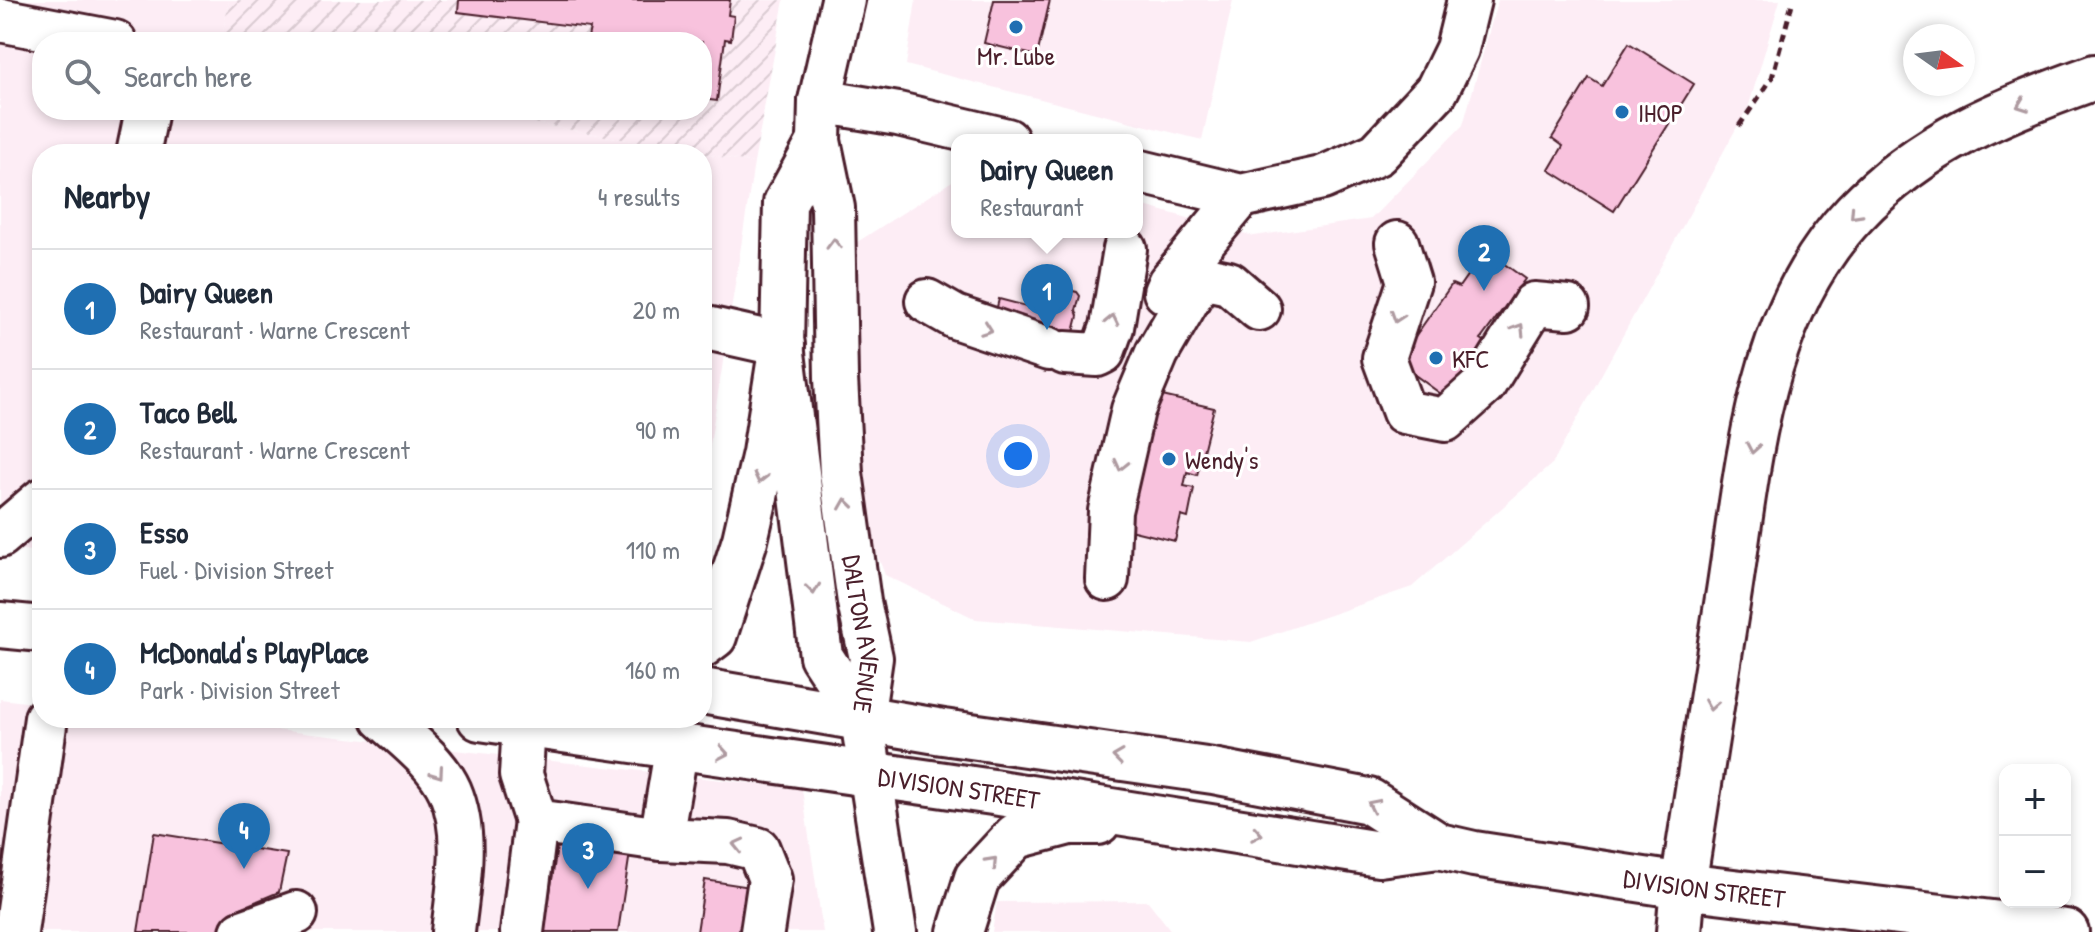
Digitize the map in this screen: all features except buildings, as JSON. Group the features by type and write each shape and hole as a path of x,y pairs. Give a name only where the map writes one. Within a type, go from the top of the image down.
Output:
{"main road":[{"path":"1679,932 1683,886 1766,375 1787,316 1816,262 1854,213 1912,162 1982,120 2095,77"},
{"path":"712,638 745,540 765,453 782,345"},
{"path":"0,625 32,628"},
{"name":"DIVISION STREET","path":"712,693 862,719 1213,771 1369,801 1439,846 1474,854 1683,886 2066,932"},
{"name":"DIVISION STREET","path":"553,728 869,773 1379,854 1439,846"},
{"path":"960,932 977,878 1016,836 1069,822 1180,821"}],"street":[{"name":"DALTON AVENUE","path":"843,0 820,121 785,203 782,345 821,656 862,719"},
{"path":"1143,172 1241,196 1322,178 1377,154 1437,90 1457,49 1469,0"},
{"path":"0,20 63,32"},
{"path":"820,121 898,114 982,134"},
{"path":"140,144 145,120"},
{"name":"DALTON AVENUE","path":"820,121 833,208 841,473 859,602 871,658 862,719"},
{"path":"1107,579 1110,511 1144,346 1169,283 1241,196"},
{"path":"1397,243 1409,282 1384,358 1404,412 1445,420 1484,385 1534,304 1568,307"},
{"path":"927,301 955,317 1057,351 1097,355 1103,352 1112,327 1125,249"},
{"path":"1133,410 1157,353 1201,277 1229,283 1259,309"},
{"path":"712,329 782,345"},
{"path":"0,536 32,509"},
{"path":"862,719 895,932"},
{"path":"16,932 45,728"},
{"path":"393,728 430,763 449,791 462,846 453,932"},
{"path":"522,932 536,821 521,775 524,728"},
{"path":"661,839 677,745"},
{"path":"536,821 661,839 728,842 758,849 770,879 762,932"},
{"path":"242,932 296,913"}],"path":[{"path":"1739,126 1772,78 1793,0"}],"shaded area":[{"path":"0,0 229,0 223,32 32,32 32,120 516,120 649,144 32,144 32,551 0,546"},
{"path":"229,0 784,0 754,163 712,155 712,144 649,144 516,120 712,120 712,32 223,32"},
{"path":"916,0 1233,0 1202,140 906,65"},
{"path":"1498,0 1780,0 1749,105 1553,463 1412,587 1251,642 976,619 885,575 851,486 837,255 951,182 951,238 1143,238 1143,206 1254,236 1371,219 1463,125"},
{"path":"712,155 754,163 712,432"},
{"path":"0,699 32,703 32,728 258,728 802,789 823,932 0,932"},
{"path":"1148,901 1172,932 992,932 997,902"}],"place":[{"name":"Mr. Lube","path":"1016,27"},
{"name":"IHOP","path":"1622,112"},
{"name":"Taco Bell","path":"1484,291"},
{"name":"Dairy Queen","path":"1047,330"},
{"name":"KFC","path":"1436,358"},
{"name":"Wendy's","path":"1169,459"},
{"name":"McDonald's PlayPlace","path":"244,869"},
{"name":"Esso","path":"588,889"}]}
